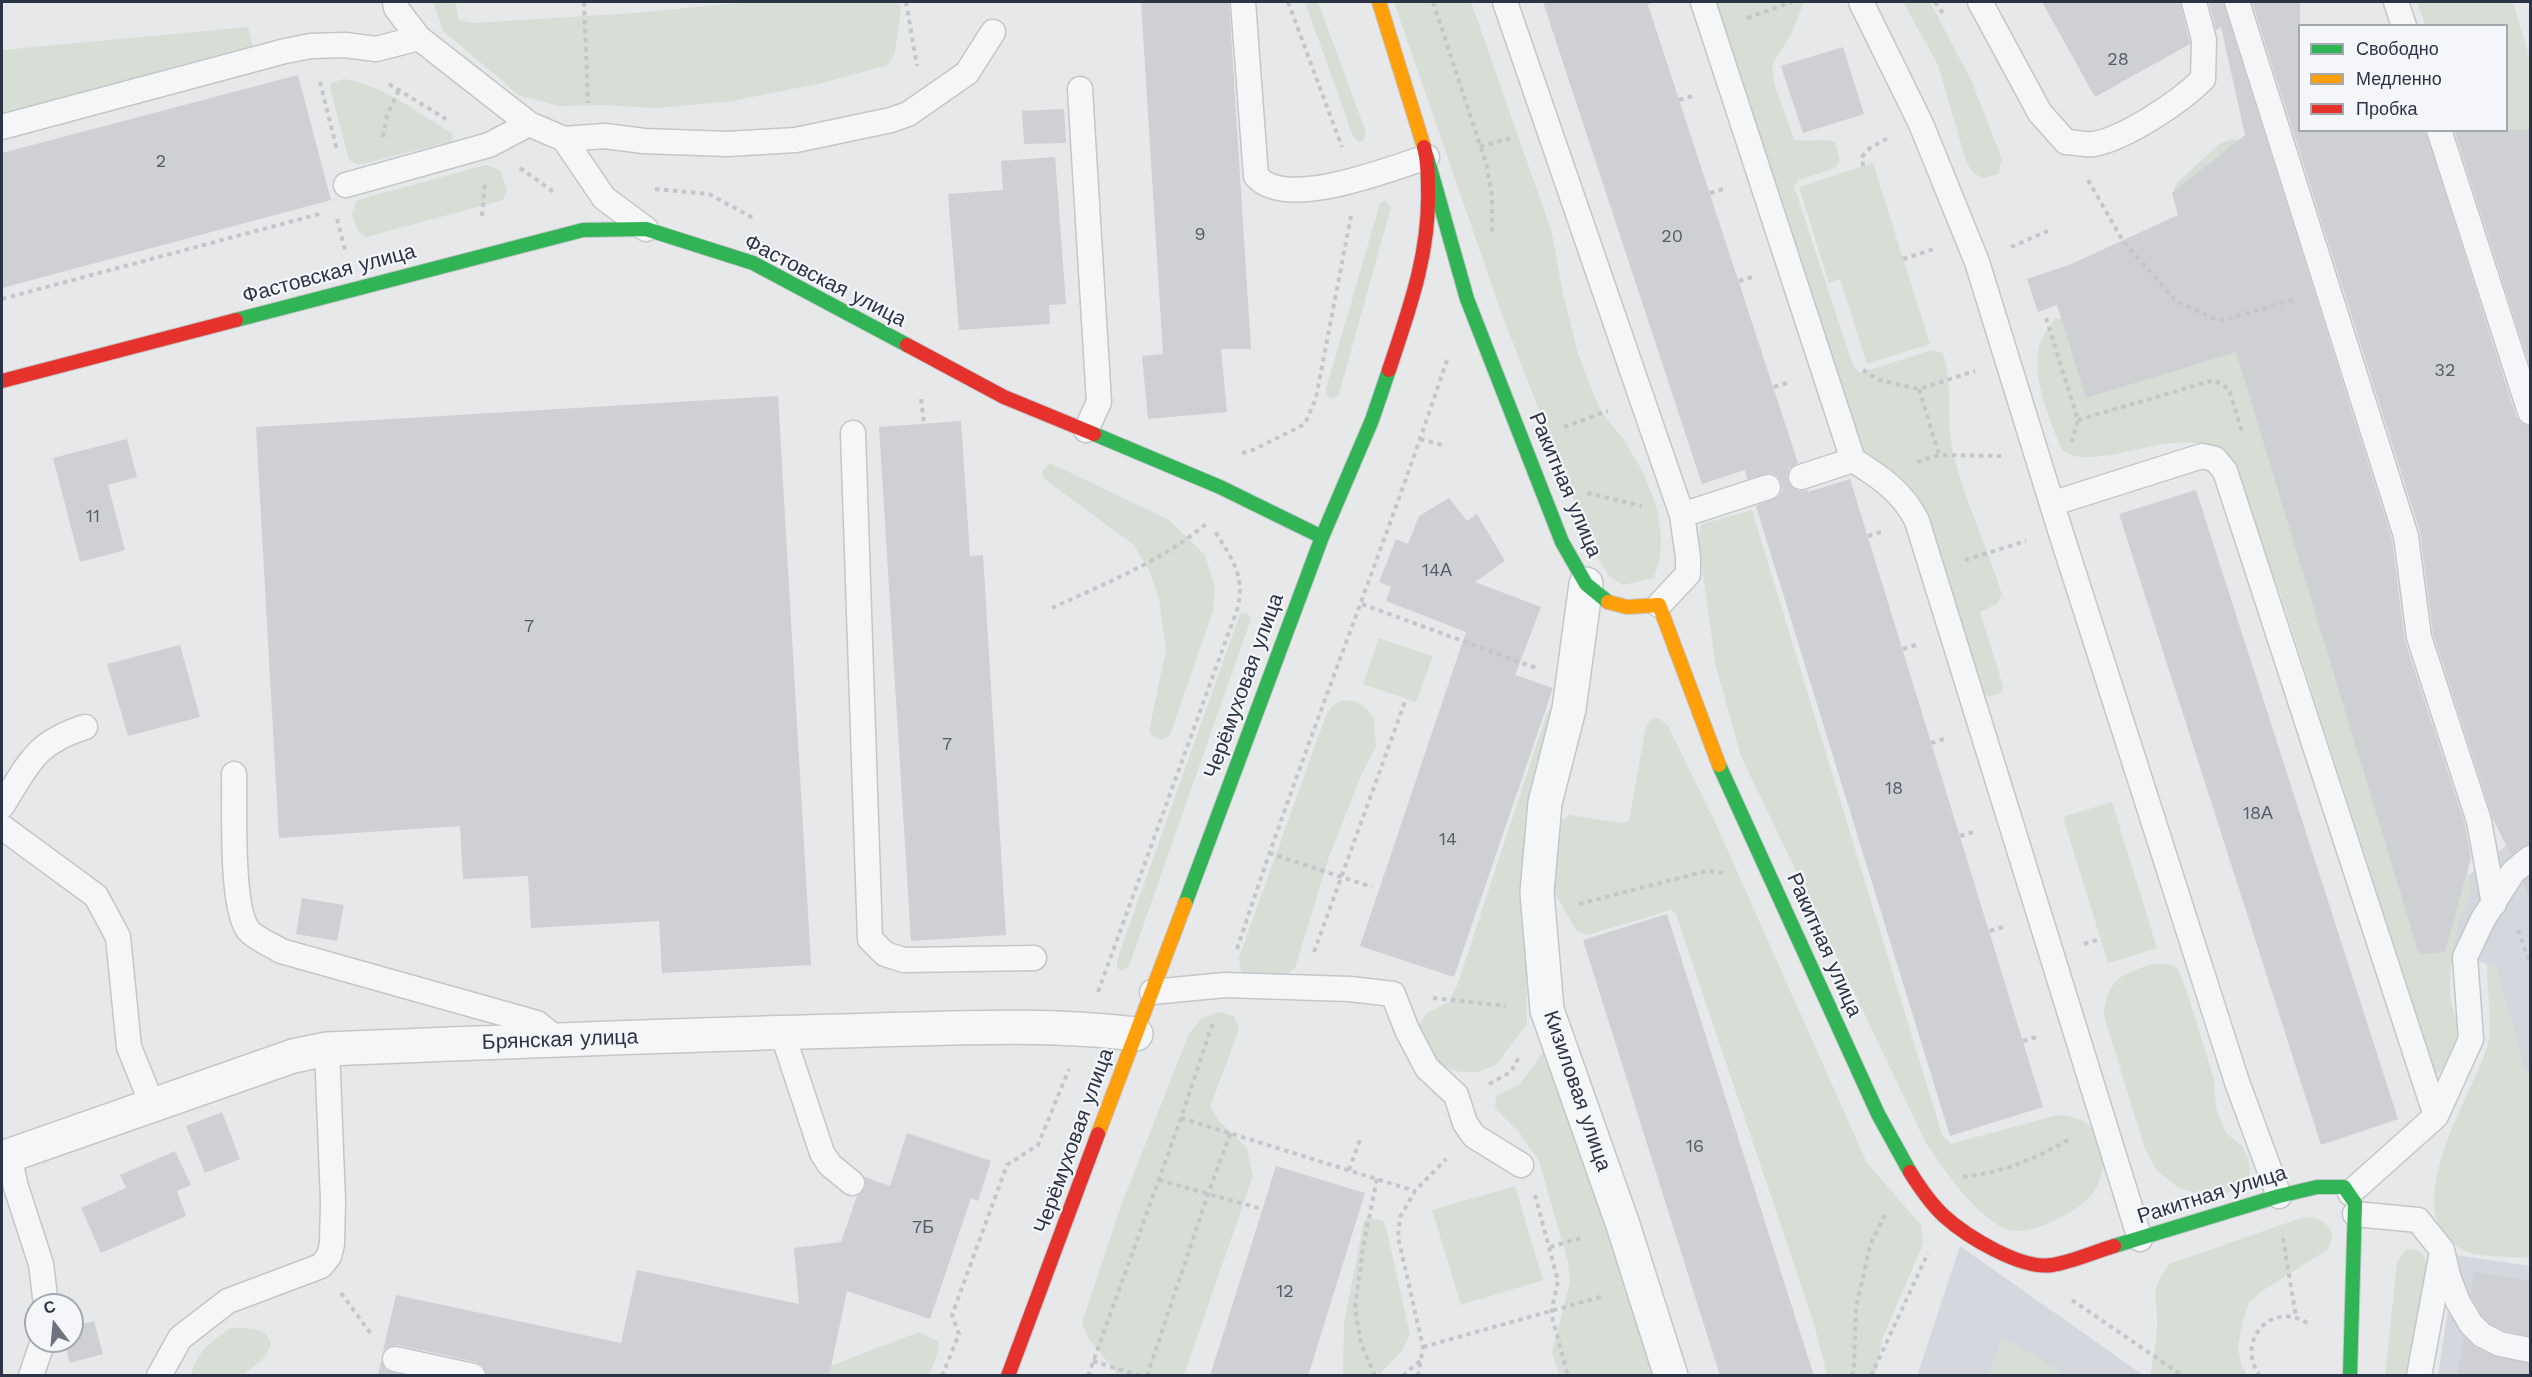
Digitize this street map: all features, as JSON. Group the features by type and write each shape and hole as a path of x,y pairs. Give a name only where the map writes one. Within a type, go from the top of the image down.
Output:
{"main road":[{"name":"Черёмуховая улица","path":"1008,1376 1322,537 1372,420 1422,266 1429,218 1427,157 1379,2"},
{"name":"Ракитная улица","path":"1427,157 1467,299 1562,542 1586,584 1608,602 1627,607 1659,605 1720,768 1878,1114 1893,1144 1912,1173 1946,1217 2007,1259 2029,1265 2051,1265 2279,1196 2332,1186 2344,1187 2353,1203"},
{"name":"Фастовская улица","path":"2,381 583,230 646,230 753,264 1004,397 1220,487 1322,537"},
{"path":"2350,1376 2353,1203"}],"street":[{"name":"Кизиловая улица","path":"1586,584 1569,709 1545,803 1537,892 1547,1010 1671,1376"},
{"name":"Брянская улица","path":"5,1157 293,1056 327,1049 783,1032 1030,1027 1085,1028 1136,1034"}],"lane":[{"path":"395,2 396,8 419,38 529,124 564,139 605,136 644,141 739,143 796,140 891,120 908,114 967,73 993,32"},
{"path":"1243,2 1256,176 1270,188 1299,189 1352,182 1427,157"},
{"path":"1505,2 1682,515 1688,574 1659,605"},
{"path":"1703,2 1853,460 1894,489 1909,505 1917,521 2140,1239"},
{"path":"1861,2 1921,124 1977,262 2054,503 2060,530 2237,1082 2279,1196"},
{"path":"1980,2 2040,113 2066,142 2093,144 2123,134 2189,93 2204,79 2204,40 2194,2"},
{"path":"2182,2 2204,40"},
{"path":"2237,2 2406,536 2419,637 2479,822 2494,904"},
{"path":"2396,2 2403,24"},
{"path":"2,127 311,46 345,45 376,49 419,38"},
{"path":"1080,88 1099,402 1086,430"},
{"path":"346,185 489,145 529,124"},
{"path":"2440,132 2530,412"},
{"path":"564,139 604,198 646,230"},
{"path":"853,433 870,939 885,954 904,960 1034,958"},
{"path":"2054,503 2202,456 2215,459 2225,471 2436,1116"},
{"path":"1801,477 1853,460"},
{"path":"1682,515 1768,487"},
{"path":"2,806 41,749 61,734 85,727"},
{"path":"234,774 237,887 241,916 250,932 281,951 537,1023 559,1041"},
{"path":"2,827 96,896 118,937 129,1047 152,1104"},
{"path":"2530,858 2513,872 2483,919 2465,957 2471,1039 2436,1116 2353,1203 2418,1220 2442,1250 2448,1276 2458,1302 2471,1324 2482,1335 2500,1344 2530,1350"},
{"path":"1152,992 1225,985 1302,987 1393,994 1407,1030 1427,1068 1456,1095 1465,1123 1474,1136 1521,1165"},
{"path":"783,1032 822,1153 830,1165 852,1183"},
{"path":"159,1376 180,1338 228,1301 321,1266 329,1256 332,1233 327,1049"},
{"path":"5,1157 41,1264 45,1293"},
{"path":"2419,1376 2442,1250"},
{"path":"31,1376 39,1353"},
{"path":"394,1359 473,1376"}],"path":[{"path":"584,2 585,65"},
{"path":"906,2 918,71"},
{"path":"1232,455 1253,450 1305,424 1316,398 1350,230 1352,182 1345,154 1288,2"},
{"path":"1433,2 1486,163 1492,195 1493,222 1490,242"},
{"path":"1712,31 1792,2"},
{"path":"2,299 335,210 341,204 346,185 311,46"},
{"path":"384,175 383,128 399,90"},
{"path":"2066,142 2123,241 2176,301 2219,321 2328,290"},
{"path":"481,220 489,145"},
{"path":"1977,262 2052,229"},
{"path":"1088,1376 1181,1118 1269,853 1362,603 1467,299"},
{"path":"1859,367 1879,380 1919,389 2007,361"},
{"path":"1919,389 1939,454 2009,456 2037,451"},
{"path":"1564,427 1616,409"},
{"path":"1420,439 1442,445"},
{"path":"1587,493 1682,515"},
{"path":"942,1376 959,1334 952,1315 1007,1165 1038,1145 1085,1028 1238,607 1241,592 1236,565 1208,521 1189,538 1110,581 1052,608"},
{"path":"1983,555 2060,530"},
{"path":"1362,603 1574,682"},
{"path":"1302,987 1406,699"},
{"path":"1269,853 1372,887"},
{"path":"1539,916 1707,870 1729,874"},
{"path":"1393,994 1547,1010 1511,1072 1482,1088 1456,1095"},
{"path":"1181,1118 1415,1191"},
{"path":"1912,1173 1965,1177 2007,1169 2039,1157 2102,1119"},
{"path":"1418,1376 1423,1347 1398,1237 1401,1217 1415,1191 1457,1144 1465,1123"},
{"path":"1147,1376 1231,1132"},
{"path":"1349,1170 1361,1137"},
{"path":"1521,1165 1534,1195 1558,1281 1551,1313 1568,1376"},
{"path":"1375,1376 1361,1344 1355,1308 1363,1247 1377,1179"},
{"path":"1159,1180 1262,1209"},
{"path":"2279,1196 2279,1210 2296,1317"},
{"path":"1852,1376 1856,1308 1870,1245 1888,1208"},
{"path":"1871,1376 1946,1217"},
{"path":"2051,1265 2059,1291 2183,1376"},
{"path":"321,1266 383,1350 394,1359"},
{"path":"1423,1347 1551,1313 1642,1285"},
{"path":"2260,1376 2253,1367 2250,1350 2254,1335 2265,1323 2280,1316 2296,1317 2310,1325 2315,1331"},
{"path":"1093,1361 1141,1376"},
{"path":"1403,1376 1421,1361"}],"shaded area":[{"path":"433,2 455,2 459,20 473,23 635,13 748,2 897,2 901,7 895,53 888,65 818,84 732,101 658,108 600,105 559,106 520,96 443,31"},
{"path":"1305,2 1318,2 1366,132 1364,140 1359,142 1353,136"},
{"path":"1394,2 1471,2 1552,233 1562,289 1578,354 1598,405 1624,440 1643,472 1657,508 1661,537 1660,558 1654,578 1623,585 1609,576 1593,550 1501,312"},
{"path":"1713,2 1804,2 1791,34 1772,65 1775,86 1794,139 1835,142 1840,160 1835,168 1799,180 1794,186 1853,366 1860,373 1932,350 1943,353 1948,379 1951,444 1954,457 2002,595 1997,604 1980,612 2003,686 2001,693 1989,697 1982,692 1928,519 1860,451"},
{"path":"1903,2 1930,2 1972,82 2002,159 1998,174 1984,178 1975,174 1967,164 1938,65"},
{"path":"2417,2 2513,2 2530,59 2530,347 2459,132 2508,132 2508,24 2425,24"},
{"path":"248,27 255,55 2,118 2,50"},
{"path":"344,79 373,87 400,101 453,134 452,141 359,165 349,160 330,88 331,83"},
{"path":"2233,139 2245,141 2281,325 2403,642 2471,884 2466,908 2459,918 2450,973 2450,997 2459,1030 2453,1052 2443,1069 2436,1074 2284,605 2233,460 2216,449 2198,443 2159,445 2099,457 2073,456 2062,450 2043,398 2038,356 2040,343 2054,319 2063,318 2185,224 2174,190 2176,184 2219,144"},
{"path":"1873,163 1930,344 1867,364 1840,279 1829,283 1799,187"},
{"path":"486,165 500,170 507,190 503,200 366,237 358,231 352,214 357,200"},
{"path":"1385,200 1391,207 1339,394 1332,399 1327,397 1326,389 1380,203"},
{"path":"1050,463 1169,520 1205,555 1215,587 1213,611 1170,735 1162,740 1153,737 1149,731 1166,650 1159,599 1150,572 1134,545 1043,478 1042,472"},
{"path":"1752,510 1942,1135 1951,1144 2058,1115 2076,1118 2088,1125 2107,1150 2101,1175 2089,1198 2067,1214 2039,1227 2013,1231 1991,1220 1951,1179 1926,1143 1741,756 1716,667 1698,539 1702,524"},
{"path":"1240,614 1248,614 1251,619 1129,966 1122,971 1117,968 1117,960"},
{"path":"1379,638 1433,656 1416,702 1363,684"},
{"path":"1342,700 1357,702 1367,709 1374,720 1376,747 1362,773 1329,857 1295,968 1284,976 1248,977 1240,969 1239,957 1325,718 1331,707"},
{"path":"1548,710 1556,711 1525,904 1527,1024 1496,1065 1478,1072 1460,1072 1432,1063 1414,1033 1426,1014 1449,1002 1458,983"},
{"path":"1659,718 1668,726 1715,822 1867,1163 1921,1225 1923,1244 1883,1337 1875,1375 1827,1375 1814,1324 1676,914 1671,910 1587,935 1576,930 1551,886 1561,821 1569,815 1620,823 1629,821 1646,726 1650,720"},
{"path":"2112,802 2157,948 2108,963 2063,817"},
{"path":"2530,827 2530,1236 2496,966 2445,952 2466,877"},
{"path":"2487,962 2496,965 2525,1069 2530,1071 2530,1258 2471,1253 2447,1238 2436,1215 2435,1187 2442,1157 2488,1045"},
{"path":"2152,964 2168,964 2178,969 2214,1079 2216,1108 2226,1133 2242,1146 2248,1158 2250,1171 2247,1183 2229,1192 2201,1195 2178,1187 2157,1171 2145,1149 2104,1016 2108,994 2117,981 2131,972"},
{"path":"1218,1012 1234,1016 1239,1029 1210,1107 1220,1122 1247,1148 1253,1176 1184,1375 1118,1375 1089,1339 1082,1323 1122,1203 1189,1034 1202,1018"},
{"path":"1548,1046 1656,1375 1559,1375 1552,1352 1570,1282 1568,1262 1539,1161 1518,1131 1495,1108 1496,1096 1520,1084"},
{"path":"1515,1186 1543,1280 1461,1305 1432,1210"},
{"path":"2304,1217 2318,1219 2328,1226 2333,1235 2328,1249 2249,1302 2238,1347 2241,1365 2247,1375 2150,1375 2157,1327 2156,1289 2169,1264"},
{"path":"1382,1220 1385,1224 1410,1334 1402,1351 1379,1375 1343,1375 1344,1323 1364,1221"},
{"path":"1960,1246 2143,1375 1917,1376"},
{"path":"2413,1249 2425,1258 2429,1273 2411,1375 2385,1376 2397,1262 2406,1250"},
{"path":"2456,1255 2530,1266 2530,1375 2438,1376"},
{"path":"231,1328 250,1328 265,1334 271,1344 265,1357 243,1375 191,1375 201,1353"},
{"path":"919,1332 939,1342 937,1355 929,1375 815,1376 817,1371"},
{"path":"2002,1337 2067,1375 1988,1375"}],"building":[{"path":"1141,2 1229,2 1251,349 1221,349 1227,412 1148,419 1142,356 1163,354"},
{"path":"1543,2 1647,2 1798,463 1790,468 1787,475 1788,482 1798,491 1807,490 1808,492 1850,479 2043,1107 1950,1136 1756,506 1778,497 1782,491 1781,482 1777,476 1770,473 1747,479 1745,470 1702,484"},
{"path":"2042,2 2180,2 2190,44 2095,97"},
{"path":"2209,2 2223,2 2392,539 2405,641 2465,824 2471,858 2445,952 2419,954 2236,352 2086,398 2057,305 2038,312 2027,279 2069,265 2178,215 2172,193 2245,135 2221,27 2216,30"},
{"path":"2252,2 2300,2 2298,132 2426,132 2516,416 2521,423 2530,426 2530,844 2521,847 2511,855 2493,819 2433,634 2420,532"},
{"path":"1843,47 1864,114 1803,133 1781,66"},
{"path":"298,75 331,200 2,288 2,153"},
{"path":"1064,109 1066,143 1024,144 1022,111"},
{"path":"2530,130 2530,367 2455,132"},
{"path":"1055,157 1066,304 1049,305 1050,324 959,330 948,194 1003,190 1001,161"},
{"path":"778,396 811,965 662,973 659,921 531,928 528,876 463,879 460,826 279,838 256,427"},
{"path":"961,421 970,556 983,555 1006,935 911,941 879,427"},
{"path":"127,439 137,477 108,485 125,550 80,562 53,458"},
{"path":"2196,490 2398,1119 2321,1145 2119,514"},
{"path":"1449,498 1467,521 1477,514 1505,561 1475,582 1541,607 1515,675 1553,688 1454,977 1360,946 1466,632 1386,601 1391,587 1379,582 1396,539 1408,544 1419,516"},
{"path":"180,645 200,717 128,736 107,664"},
{"path":"2530,876 2530,897 2523,882"},
{"path":"302,898 344,905 337,941 296,934"},
{"path":"1667,914 1814,1376 1720,1376 1583,940"},
{"path":"222,1112 240,1159 205,1173 186,1126"},
{"path":"907,1133 991,1161 978,1201 971,1198 930,1319 847,1291 829,1376 487,1376 483,1366 476,1362 398,1345 390,1346 383,1351 396,1295 621,1343 637,1270 799,1304 794,1248 841,1242 857,1196 866,1186 865,1177 890,1186"},
{"path":"175,1151 191,1185 177,1191 186,1216 101,1253 81,1208 126,1188 120,1175"},
{"path":"1276,1166 1365,1193 1308,1376 1210,1376"},
{"path":"2474,1272 2530,1281 2530,1336 2505,1330 2490,1323 2482,1315 2471,1295"},
{"path":"94,1321 103,1354 70,1363 67,1353 84,1353 84,1324"},
{"path":"2464,1337 2475,1348 2494,1357 2530,1364 2530,1376 2457,1376"},
{"path":"381,1361 386,1370 404,1376 378,1376"}],"traffic: fast":[{"path":"1427,157 1467,299 1562,542 1586,584 1608,602"},
{"path":"236,320 583,230 646,229 753,263 907,345"},
{"path":"1185,904 1322,537 1372,420 1389,370"},
{"path":"1094,434 1220,487 1322,537"},
{"path":"1719,765 1878,1114 1910,1172"},
{"path":"2114,1246 2279,1196 2317,1187 2344,1187 2355,1203 2350,1376"}],"traffic: slow":[{"path":"1379,2 1424,147"},
{"path":"1608,602 1627,607 1659,605 1719,765"},
{"path":"1098,1134 1185,904"}],"traffic: jam":[{"path":"1389,370 1417,281 1426,236 1428,178 1424,147"},
{"path":"2,381 236,320"},
{"path":"907,345 1004,397 1094,434"},
{"path":"1008,1376 1098,1134"},
{"path":"1910,1172 1925,1195 1944,1216 1980,1242 2010,1257 2039,1265 2052,1265 2114,1246"}]}
